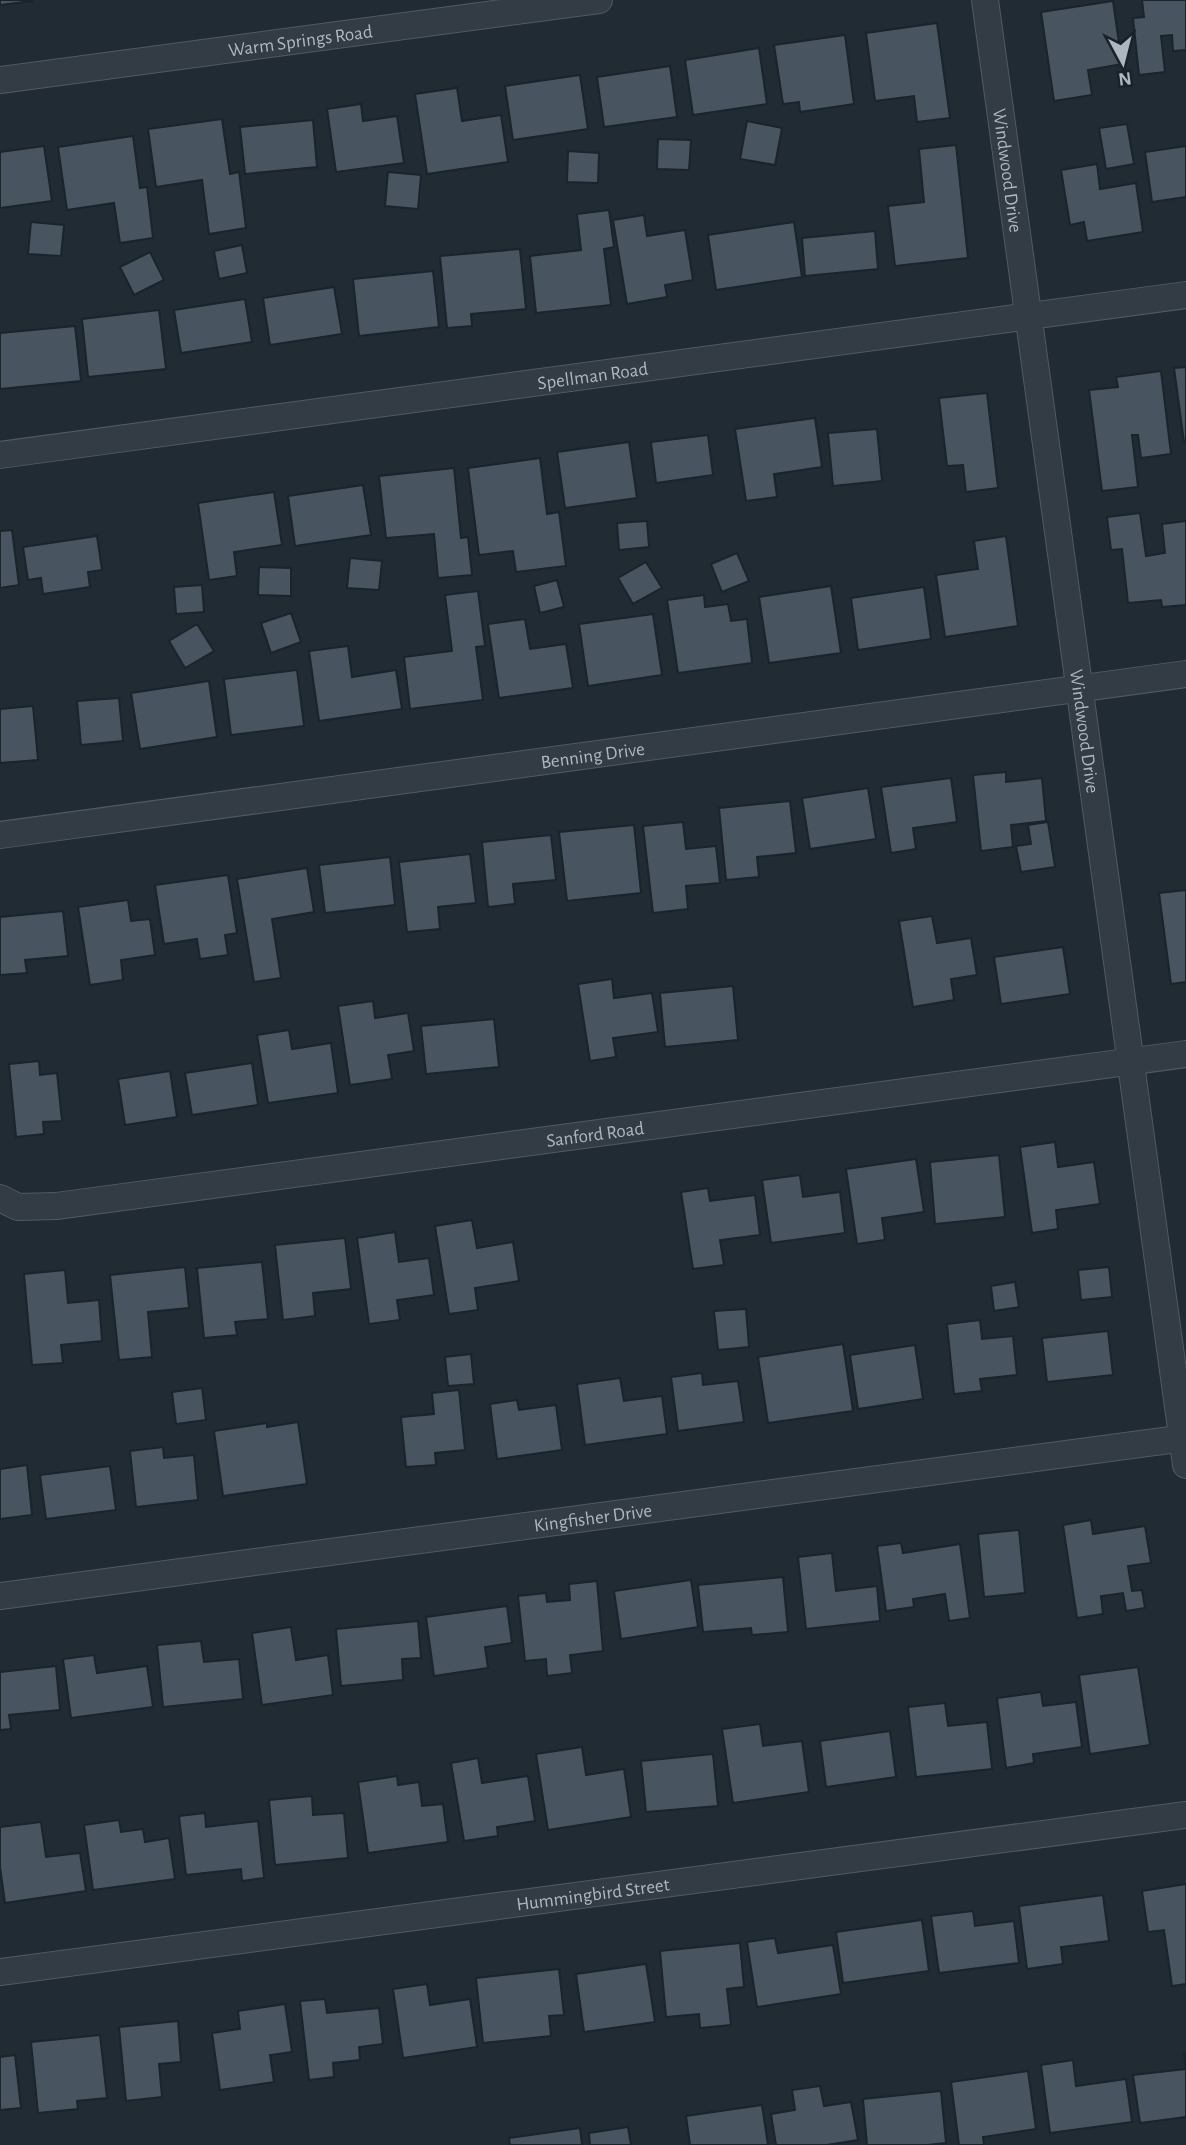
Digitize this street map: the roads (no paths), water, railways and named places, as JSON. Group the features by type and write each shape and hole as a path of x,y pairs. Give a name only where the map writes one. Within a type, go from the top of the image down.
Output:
{"street":[{"name":"Warm Springs Road","path":"0,79 600,0"},
{"name":"Windwood Drive","path":"985,0 1186,1465"},
{"name":"Spellman Road","path":"0,455 1186,295"},
{"name":"Benning Drive","path":"0,835 1186,674"},
{"name":"Sanford Road","path":"3,1200 18,1207 56,1206 1186,1054"},
{"name":"Kingfisher Drive","path":"0,1596 1184,1438"},
{"name":"Hummingbird Street","path":"0,1972 1186,1815"}]}
